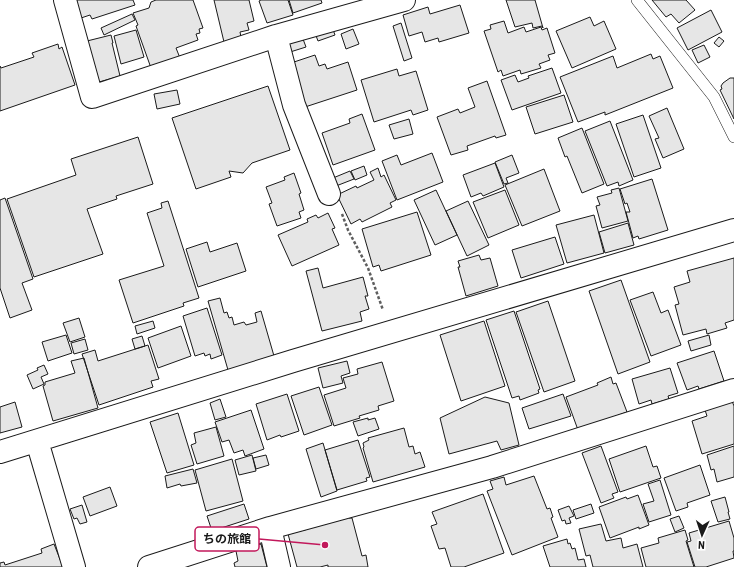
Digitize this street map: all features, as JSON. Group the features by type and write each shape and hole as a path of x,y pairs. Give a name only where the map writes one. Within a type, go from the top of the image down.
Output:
{"street":[{"path":"65,0 92,97 276,36 404,0"},
{"path":"276,36 294,105 329,194"},
{"path":"0,452 292,361 734,230"},
{"path":"149,567 270,528 492,467 734,390"},
{"path":"37,441 74,567"},
{"path":"270,528 279,567"}],"lane":[{"path":"637,0 714,98 734,137"}],"path":[{"path":"329,194 336,200 348,230 368,268 390,332"}],"building":[{"path":"75,0 133,0 135,5 92,19 90,15 81,18"},
{"path":"156,0 193,0 203,28 199,29 200,33 196,34 198,40 176,48 180,58 151,68 133,13 149,8 151,2"},
{"path":"214,0 249,0 254,21 247,23 249,30 240,32 241,37 224,42"},
{"path":"288,0 293,15 267,23 259,1"},
{"path":"289,0 321,0 322,3 293,13"},
{"path":"506,0 535,0 543,28 542,26 533,28 532,23 515,27"},
{"path":"652,0 686,0 695,10 679,23 671,14 666,17"},
{"path":"460,5 469,33 439,42 438,38 425,42 422,32 409,36 403,15 428,7 430,14"},
{"path":"711,10 722,32 688,50 677,28"},
{"path":"132,14 135,20 104,35 101,28"},
{"path":"590,17 594,26 604,21 616,49 572,68 556,31"},
{"path":"504,21 508,33 524,27 526,32 541,27 542,30 547,28 555,53 548,55 550,60 539,64 541,68 521,74 520,70 503,76 501,70 498,72 484,31 491,29 490,25"},
{"path":"401,23 412,58 404,61 393,26"},
{"path":"332,27 335,35 318,41 315,33"},
{"path":"353,29 359,44 346,49 341,34"},
{"path":"136,30 144,57 121,64 114,36"},
{"path":"111,35 120,76 99,82 87,41"},
{"path":"719,37 724,41 719,47 714,43"},
{"path":"303,39 306,47 287,53 284,45"},
{"path":"58,44 59,49 62,47 75,85 0,111 0,66 1,68 34,57 32,53"},
{"path":"704,45 710,57 698,63 692,50"},
{"path":"651,54 653,59 660,56 673,88 605,115 605,112 578,122 560,77 613,56 617,68"},
{"path":"315,55 319,66 325,64 327,69 348,62 357,90 305,107 291,63"},
{"path":"552,68 561,93 512,110 501,80 515,75 518,82 529,78 528,76"},
{"path":"397,69 399,76 416,71 428,110 413,115 411,110 374,122 361,80"},
{"path":"730,78 734,78 734,119 720,90 722,89 721,86 723,83"},
{"path":"487,81 506,135 496,138 495,136 467,146 468,150 451,155 437,117 458,109 460,113 475,107 468,88"},
{"path":"268,86 290,150 252,163 243,173 229,171 231,177 196,189 172,118"},
{"path":"177,90 180,104 157,109 154,94"},
{"path":"564,95 573,122 535,134 526,107"},
{"path":"667,108 684,149 663,158 655,139 659,138 649,116"},
{"path":"362,114 375,150 333,165 322,133 350,123 349,119"},
{"path":"643,115 661,168 634,177 616,124"},
{"path":"409,119 413,134 394,139 389,125"},
{"path":"610,121 633,180 619,186 618,182 607,186 585,131"},
{"path":"582,128 604,184 582,193 558,138"},
{"path":"138,137 153,184 116,196 117,199 87,209 103,254 34,277 7,199 76,175 71,159"},
{"path":"432,153 443,182 397,200 382,161 397,155 401,165"},
{"path":"512,155 519,173 506,178 508,183 504,184 495,162"},
{"path":"495,163 504,187 483,196 481,193 471,197 463,175"},
{"path":"364,166 367,175 355,180 351,171"},
{"path":"378,168 381,177 384,175 396,200 390,203 392,207 362,222 360,219 351,224 337,195 356,186 357,188 374,180 370,172"},
{"path":"544,169 560,211 522,226 505,185"},
{"path":"350,171 354,179 336,186 333,178"},
{"path":"294,173 301,193 299,194 304,210 299,212 301,218 277,226 269,204 272,203 266,187 285,180 284,177"},
{"path":"652,179 668,230 639,239 638,236 633,238 626,212 630,212 627,203 625,204 620,189"},
{"path":"619,188 628,221 602,228 596,206 600,205 597,197 612,193 611,190"},
{"path":"436,190 457,235 435,245 414,200"},
{"path":"505,190 519,225 488,238 473,202"},
{"path":"5,198 33,279 22,283 32,310 10,318 0,288 0,200"},
{"path":"168,201 199,298 183,303 184,306 133,323 119,280 164,266 147,213 162,208 161,203"},
{"path":"468,201 489,245 467,256 446,211"},
{"path":"417,212 431,255 381,271 379,265 373,267 362,229"},
{"path":"328,213 335,228 332,229 339,245 292,266 278,235 308,222 307,219 316,215 318,218"},
{"path":"594,215 604,253 567,263 556,225"},
{"path":"628,223 634,245 605,253 599,232"},
{"path":"555,237 564,264 521,278 512,250"},
{"path":"207,242 210,252 237,243 246,271 198,287 186,249"},
{"path":"479,255 481,260 490,258 498,286 466,296 458,267 460,267 458,261"},
{"path":"734,258 734,320 725,323 727,328 707,334 706,329 683,335 675,305 679,304 674,287 690,282 687,271"},
{"path":"318,268 323,288 363,277 368,296 365,296 369,309 360,312 362,321 322,331 306,271"},
{"path":"621,280 650,362 618,374 589,291"},
{"path":"653,292 661,313 668,310 681,345 651,356 630,300"},
{"path":"220,298 224,313 227,312 229,318 232,317 234,325 244,322 246,325 257,322 255,313 261,311 274,356 228,370 208,301"},
{"path":"548,301 575,381 544,392 516,312"},
{"path":"207,308 222,355 211,359 210,354 205,356 204,353 195,356 183,316"},
{"path":"514,311 540,389 538,390 539,393 520,400 519,396 512,398 486,320"},
{"path":"79,318 85,337 70,342 63,323"},
{"path":"153,321 155,328 137,334 135,326"},
{"path":"484,321 505,386 461,401 440,335"},
{"path":"181,326 191,356 158,368 148,338"},
{"path":"66,335 72,353 48,361 42,342"},
{"path":"709,335 711,345 691,351 688,341"},
{"path":"142,336 145,346 135,349 132,339"},
{"path":"85,339 88,350 74,354 71,343"},
{"path":"148,345 159,379 151,381 153,387 99,405 82,354 95,350 98,361"},
{"path":"714,351 724,381 699,389 698,386 687,390 677,363"},
{"path":"84,358 98,408 53,421 43,386 45,385 45,382 75,373 71,361"},
{"path":"347,361 350,373 341,376 343,383 323,388 318,368"},
{"path":"382,362 394,401 378,406 379,410 359,416 360,418 334,426 324,395 346,388 343,378 358,374 357,369"},
{"path":"44,365 48,374 41,377 44,384 33,389 27,375 38,370 37,368"},
{"path":"670,368 678,393 668,396 669,399 652,404 651,400 639,404 632,379"},
{"path":"611,377 613,384 616,383 627,412 578,430 566,397 598,385 597,383"},
{"path":"319,387 332,425 304,435 291,396"},
{"path":"287,394 299,431 281,437 280,435 267,440 256,404"},
{"path":"563,394 571,416 529,429 522,408"},
{"path":"485,397 509,403 519,445 501,450 497,441 449,454 440,418"},
{"path":"220,399 226,417 215,420 210,403"},
{"path":"732,401 734,406 734,444 702,454 692,421 707,416 705,410"},
{"path":"15,402 22,427 0,433 0,407"},
{"path":"251,410 264,449 245,456 243,450 234,453 229,440 222,442 215,422"},
{"path":"178,413 194,465 167,473 150,422"},
{"path":"368,418 368,420 375,418 379,429 358,436 353,422"},
{"path":"216,427 224,456 197,464 191,445 196,443 194,433"},
{"path":"404,428 409,447 413,446 415,454 420,452 425,467 373,482 363,448 363,443 369,440 368,438"},
{"path":"358,440 370,477 366,478 367,481 337,490 325,450"},
{"path":"323,443 337,491 321,497 306,449"},
{"path":"601,446 618,492 612,494 614,498 601,503 582,453"},
{"path":"646,446 653,467 657,466 661,478 620,492 609,459"},
{"path":"734,446 734,477 717,482 714,469 711,470 707,455"},
{"path":"252,455 256,471 239,475 235,460"},
{"path":"266,455 269,465 256,469 253,458"},
{"path":"232,459 243,501 206,511 195,470"},
{"path":"700,465 710,495 687,503 688,507 676,511 664,478"},
{"path":"193,469 197,483 181,486 180,484 167,488 165,476"},
{"path":"534,476 547,509 550,508 553,517 551,518 558,537 512,555 487,491 493,489 490,481 504,477 506,485"},
{"path":"660,480 671,515 649,522 643,504 654,501 648,484"},
{"path":"110,487 117,506 90,516 83,497"},
{"path":"483,494 504,553 464,567 451,567 445,548 439,549 431,526 437,524 432,512"},
{"path":"638,495 649,525 639,529 639,527 610,538 599,507 626,497 627,499"},
{"path":"725,497 730,519 718,522 711,501"},
{"path":"244,504 249,519 212,531 207,516"},
{"path":"591,504 594,513 576,519 573,510"},
{"path":"82,505 87,522 80,524 77,518 74,519 70,509"},
{"path":"569,506 574,516 569,518 571,523 566,524 565,520 562,521 558,510"},
{"path":"349,515 349,518 352,518 362,556 366,555 368,567 328,567 328,565 320,567 297,567 288,534 308,529 307,526"},
{"path":"679,516 684,528 675,532 670,519"},
{"path":"729,521 734,538 734,558 706,567 695,567 687,542 691,541 689,533"},
{"path":"601,524 606,541 621,538 623,548 637,544 643,567 593,567 590,555 586,556 579,529"},
{"path":"685,530 688,540 686,541 694,567 646,567 641,548 659,543 658,538"},
{"path":"567,539 568,544 570,543 572,549 575,548 578,560 584,559 586,567 550,567 543,546"},
{"path":"54,544 63,567 0,567 0,563 4,562 5,565 42,553 41,549"},
{"path":"261,544 267,567 235,567 234,563 238,561 236,551"}],"place":[{"name":"ちの旅館","path":"325,545"}]}
